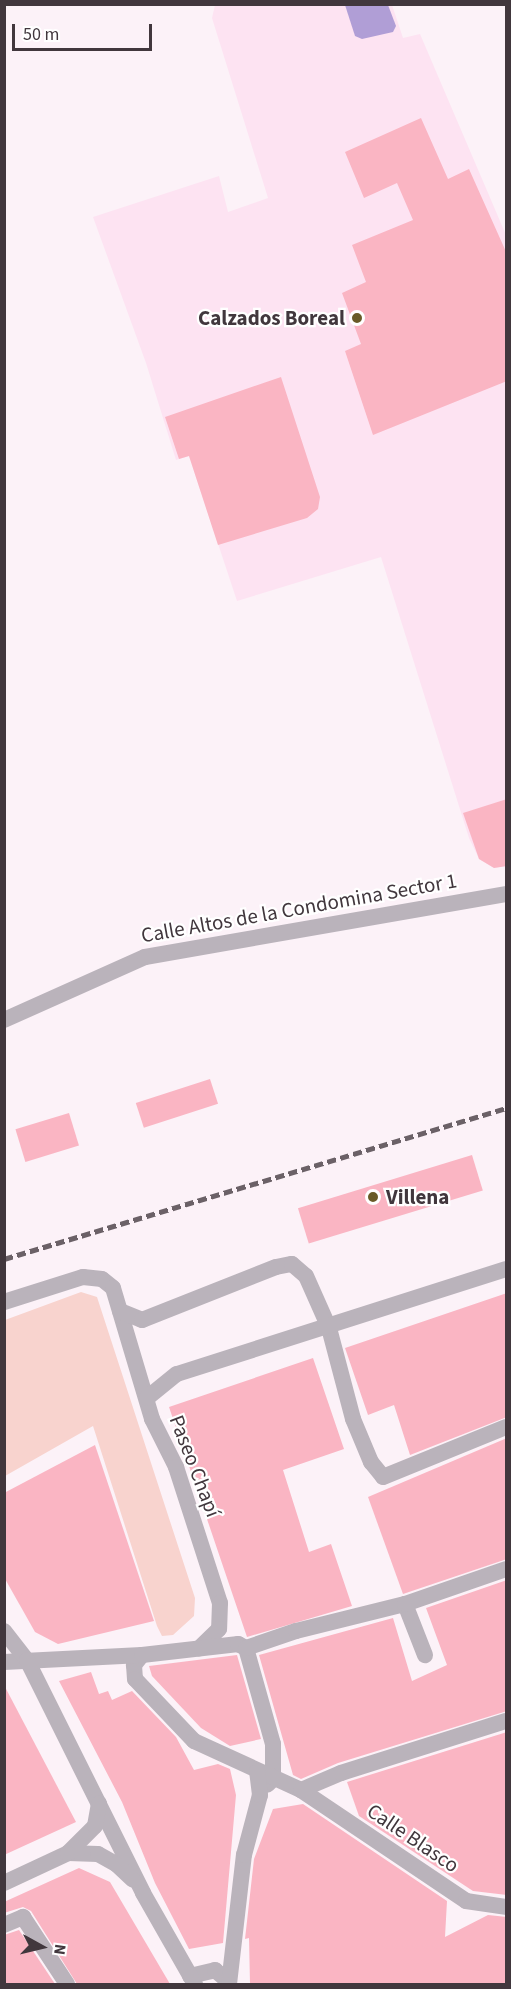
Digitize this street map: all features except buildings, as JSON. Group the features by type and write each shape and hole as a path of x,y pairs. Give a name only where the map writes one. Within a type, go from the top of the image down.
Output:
{"street":[{"name":"Calle Altos de la Condomina Sector 1","path":"4,1020 145,957 507,894"},
{"path":"120,1311 142,1320 276,1267 292,1264 306,1276 329,1328 353,1419 371,1462 383,1477 393,1475 507,1428"},
{"path":"147,1398 177,1374 329,1328 507,1269"},
{"name":"Paseo Chapí","path":"4,1302 83,1277 102,1279 116,1293 156,1429 176,1467 220,1603 219,1629 198,1649"},
{"path":"4,1662 142,1655 238,1644 246,1648 296,1631 405,1604 507,1569"},
{"path":"405,1604 425,1655"},
{"path":"4,1631 27,1660 143,1893 192,1980 215,1970 229,1983"},
{"path":"246,1648 273,1744 273,1779 260,1795"},
{"name":"Calle Blasco","path":"142,1655 134,1665 135,1679 194,1741 301,1790 466,1901 507,1907"},
{"path":"38,1685 45,1666 51,1660"},
{"path":"301,1790 341,1773 507,1721"},
{"path":"229,1983 243,1856 260,1795 257,1771"},
{"path":"68,1854 95,1826 99,1803"},
{"path":"4,1883 68,1854 85,1852 107,1858 143,1893"},
{"path":"4,1925 23,1917 67,1984"}],"shaded area":[{"path":"215,5 392,5 403,38 420,34 506,235 506,866 494,868 479,859 469,838 381,557 237,601 189,456 176,460 146,363 93,217 219,176 228,212 268,198 212,18"},
{"path":"345,5 388,5 396,26 393,32 362,39 355,36"},
{"path":"81,1292 97,1297 195,1598 194,1616 173,1635 162,1636 157,1626 93,1426 5,1476 5,1320"}],"railway":[{"path":"4,1259 506,1108"}],"place":[{"name":"Calzados Boreal","path":"357,318"},
{"name":"Villena","path":"373,1197"}]}
